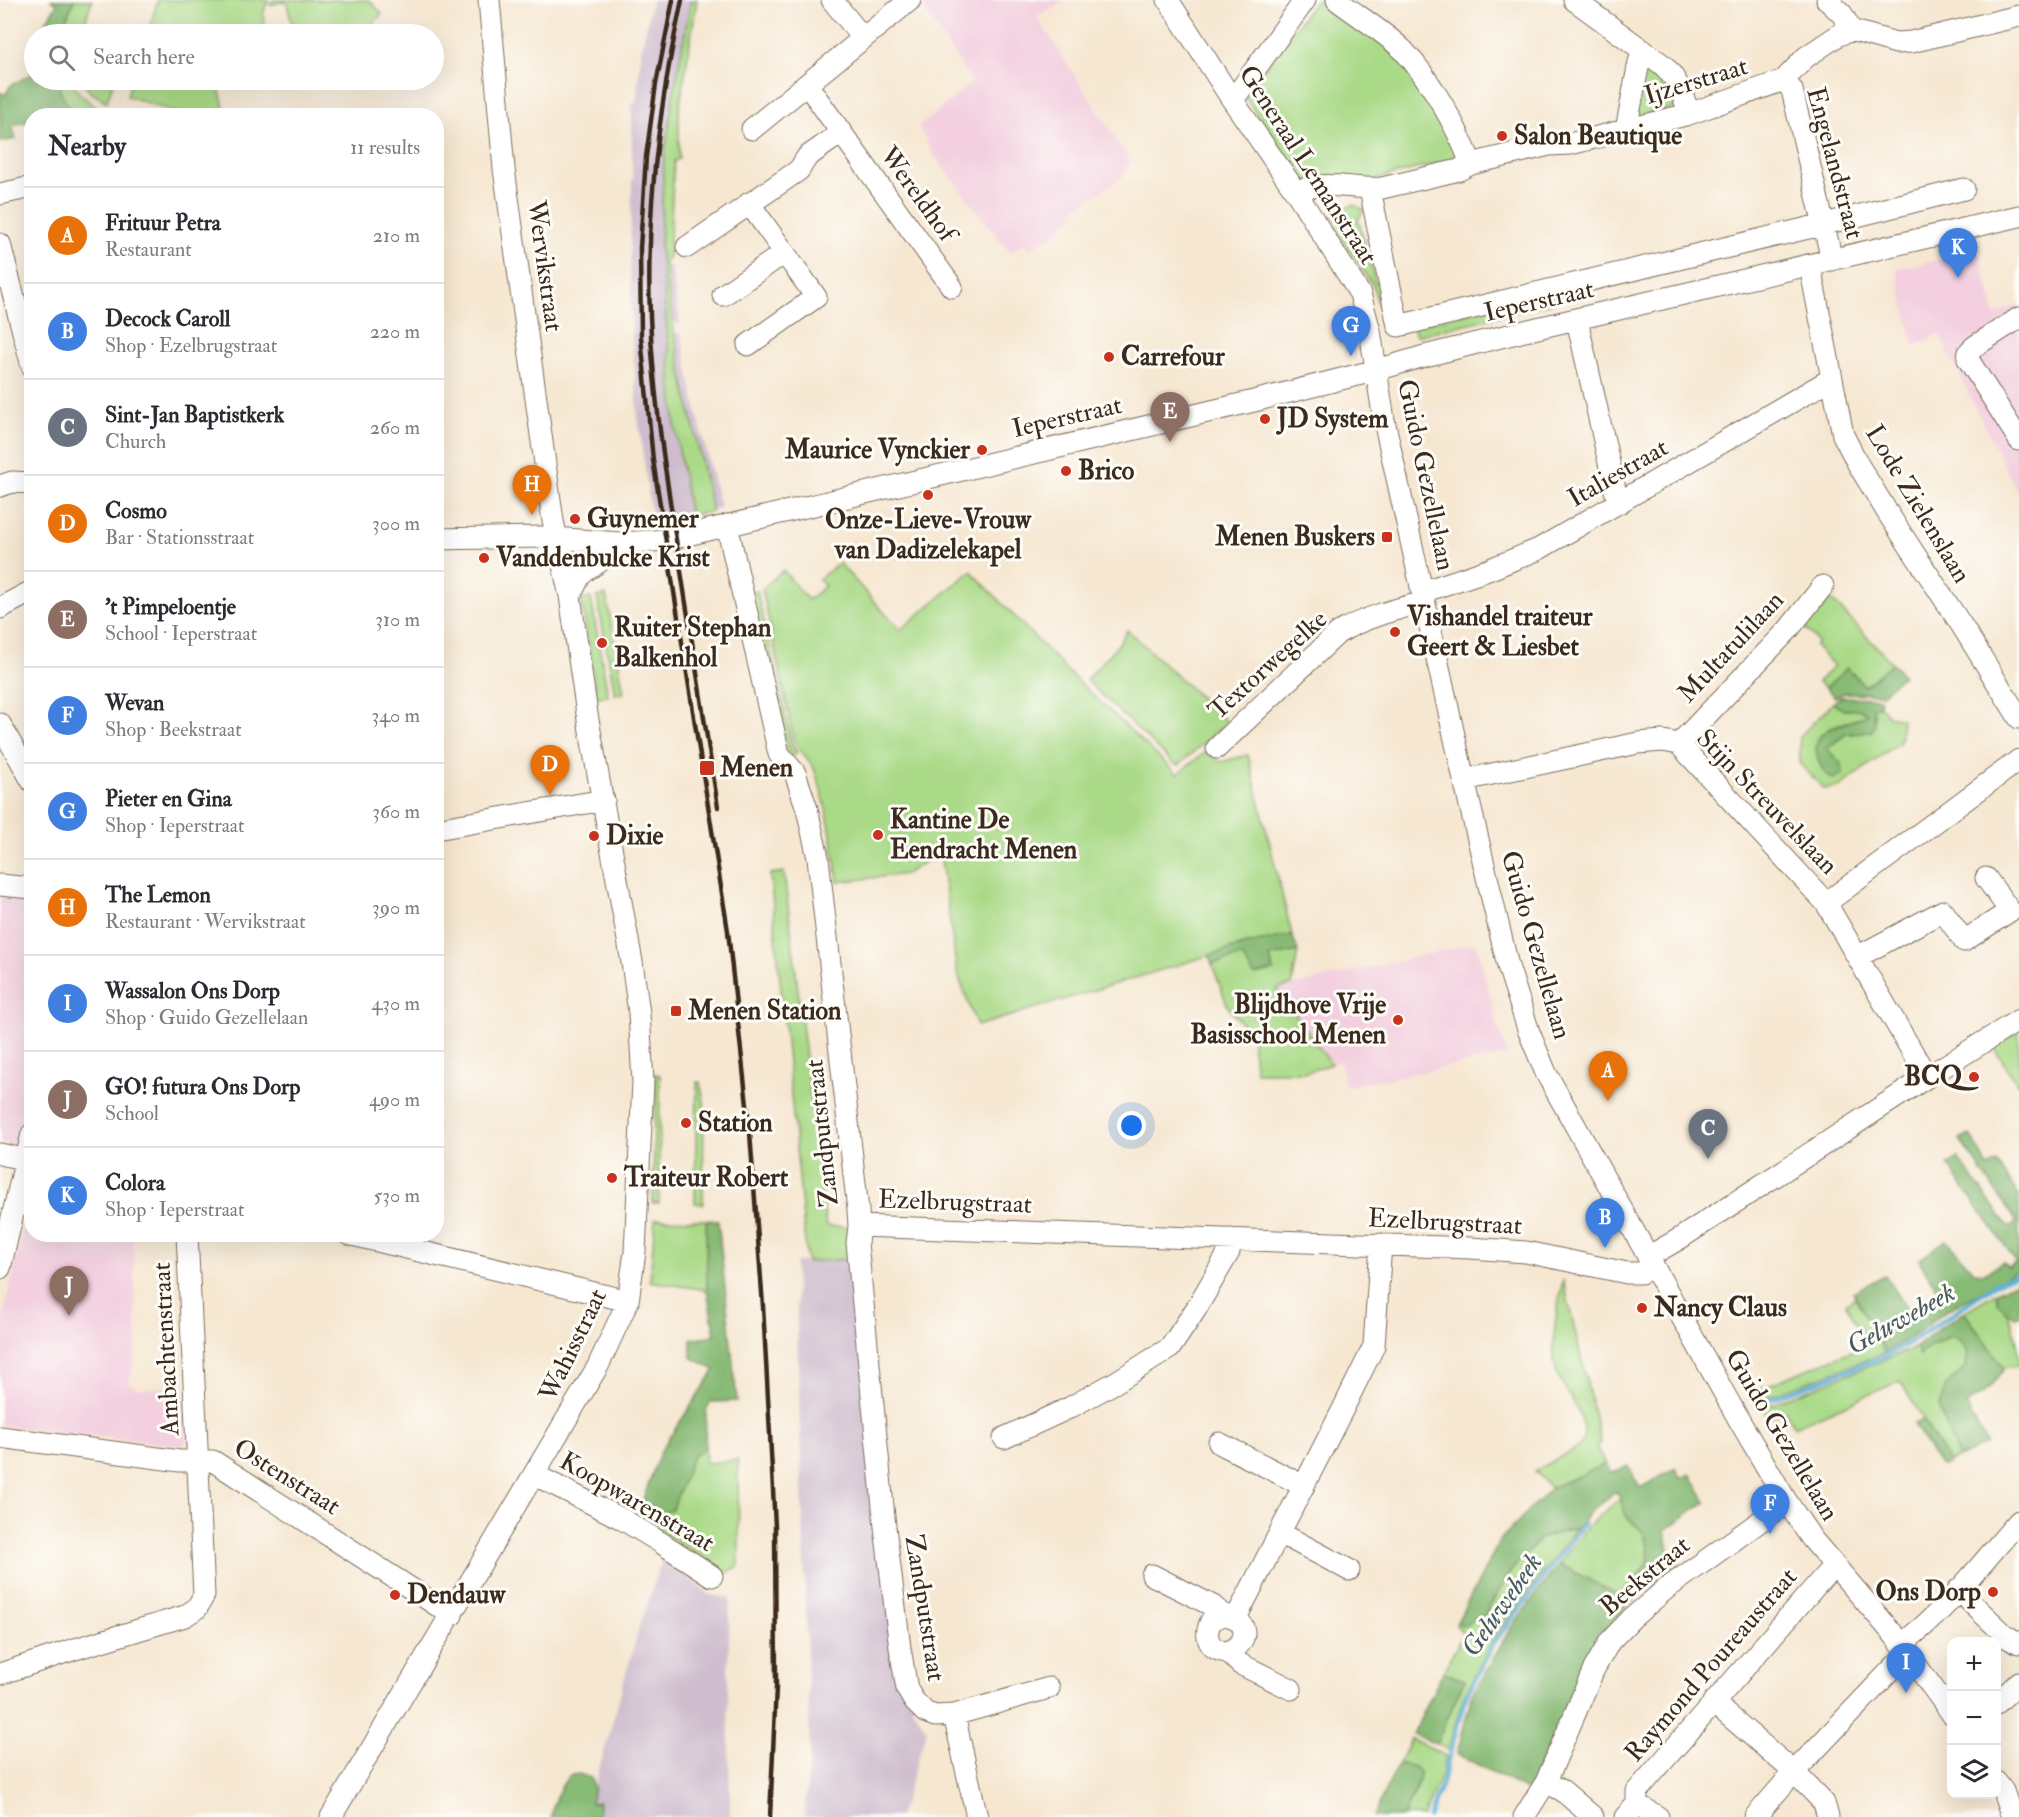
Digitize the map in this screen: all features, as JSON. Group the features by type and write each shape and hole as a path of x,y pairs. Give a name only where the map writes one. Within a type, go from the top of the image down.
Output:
{"street":[{"name":"Wervikstraat","path":"489,0 504,170 556,538 570,596"},
{"path":"832,0 863,38"},
{"path":"753,129 910,0"},
{"name":"Generaal Lemanstraat","path":"1168,0 1231,98 1296,192 1360,294 1377,370"},
{"path":"1231,98 1238,93 1305,0"},
{"path":"1337,0 1402,49 1424,75 1462,138 1471,164"},
{"path":"1574,0 1663,65 1675,77 1689,114"},
{"path":"1827,0 1842,14 1851,30 1896,43 1911,42 2019,16"},
{"name":"Ijzerstraat","path":"1296,192 1305,187 1334,185 1382,188 1549,145 1570,144 1689,114 1784,80 1806,57 1837,36 1851,30"},
{"path":"1626,130 1643,51"},
{"name":"Engelandstraat","path":"1784,80 1792,90 1832,260"},
{"name":"Wereldhof","path":"806,86 952,287"},
{"path":"687,248 799,170 807,157 841,133"},
{"path":"0,194 24,189"},
{"name":"Generaal Lemanstraat","path":"1370,189 1398,326"},
{"name":"Ieperstraat","path":"1398,326 1964,189"},
{"path":"748,345 816,297 749,203"},
{"name":"Ieperstraat","path":"444,539 556,538 620,543 666,540 1254,401 1422,357 2019,216"},
{"path":"0,244 24,334"},
{"path":"723,295 784,253"},
{"name":"Lode Zielenslaan","path":"1810,266 1843,435 1859,466 2019,718"},
{"path":"2019,318 1975,346 1969,352 1968,359 2019,440"},
{"path":"1577,320 1616,494 1620,503"},
{"name":"Guido Gezellelaan","path":"1377,370 1383,420 1508,966 1529,1032 1546,1072 1787,1502 1812,1539 1905,1650 1947,1707"},
{"name":"Italiestraat","path":"1423,597 1539,549 1831,379"},
{"path":"0,486 12,482 24,483"},
{"name":"Zandputstraat","path":"727,525 779,754 795,773 807,809 818,858 859,1226 857,1243 883,1504 907,1689 914,1701 925,1712 935,1716 954,1715 1049,1688"},
{"path":"570,596 584,572 605,558 620,543"},
{"name":"Multatulilaan","path":"1679,744 1788,630 1823,586"},
{"path":"0,608 24,595"},
{"name":"Wahisstraat","path":"331,1817 598,1366 628,1301 638,1212 643,1082 641,1054 632,962 587,714 570,596"},
{"name":"Textorwegelke","path":"1217,747 1338,633 1381,612 1423,597"},
{"path":"0,724 24,767"},
{"name":"Stijn Streuvelslaan","path":"1464,780 1638,743 1663,741 1679,744 1826,903 1928,1077"},
{"path":"1826,903 2019,760"},
{"path":"444,828 604,800"},
{"path":"1858,956 1943,910 1964,941 2010,911 1986,878"},
{"path":"0,885 24,887"},
{"name":"Ezelbrugstraat","path":"859,1226 1381,1244 1526,1252 1627,1273 1641,1273 1651,1261 1689,1233 2019,1020"},
{"path":"0,1154 24,1159"},
{"path":"0,1268 24,1179"},
{"path":"1004,1438 1069,1408 1170,1348 1229,1252 1230,1239"},
{"name":"Ambachtenstraat","path":"0,1674 185,1616 197,1608 204,1594 187,1242"},
{"path":"381,1242 628,1301"},
{"path":"1152,1575 1213,1606 1230,1616 1241,1623 1244,1637 1235,1649 1221,1652 1214,1648 1209,1643 1207,1628 1211,1622 1230,1616 1280,1533 1374,1346 1381,1244"},
{"name":"Ostenstraat","path":"0,1437 180,1461 213,1461 452,1615"},
{"path":"1219,1443 1304,1486"},
{"name":"Koopwarenstraat","path":"535,1475 622,1519 712,1576"},
{"name":"Beekstraat","path":"1524,1817 1546,1782 1594,1669 1610,1641 1632,1618 1666,1589 1787,1502"},
{"path":"1755,1817 1794,1772 1895,1666 1922,1628 2019,1521"},
{"path":"1280,1533 1349,1570"},
{"name":"Raymond Poureaustraat","path":"1631,1810 1637,1791 1834,1565"},
{"path":"1958,1590 2006,1636 2019,1642"},
{"path":"1228,1652 1240,1664 1291,1689"},
{"path":"2001,1699 2019,1682"},
{"path":"1713,1702 1794,1772 1824,1803 1828,1817"},
{"name":"Zandputstraat","path":"954,1715 977,1817"},
{"path":"1546,1782 1563,1791 1593,1817"},
{"path":"2001,1788 2012,1817"},
{"path":"1631,1810 1658,1817"}],"shaded area":[{"path":"652,0 697,0 679,110 679,159 674,161 671,230 660,245 662,270 671,266 680,325 673,321 667,325 669,340 681,332 696,409 720,508 657,522 653,525 638,419 630,255 632,179 634,179 632,102 636,102 642,46"},
{"path":"924,0 1063,0 1037,17 1131,162 1123,177 1071,211 1074,216 1060,225 1062,229 1029,250 1024,243 1010,252 934,156 919,127 972,82 920,4"},
{"path":"1979,251 1995,315 2019,304 2019,495 1939,334 1914,346 1896,269"},
{"path":"0,897 24,902 24,1106 15,1146 0,1142"},
{"name":"Blijdhove Vrije Basisschool Menen","path":"1476,943 1499,1031 1508,1055 1345,1087 1340,1061 1331,1064 1277,989"},
{"path":"24,1225 24,1242 133,1242 137,1346 129,1384 141,1389 183,1386 186,1443 183,1446 19,1428 0,1423 0,1330"},
{"path":"853,1259 913,1710 927,1729 899,1817 804,1817 810,1752 795,1262"},
{"path":"663,1557 710,1595 730,1598 728,1673 730,1817 598,1817 599,1802 591,1803 641,1621"}],"green space":[{"path":"51,0 74,0 64,24 45,24 57,4"},
{"path":"74,0 92,0 84,24 64,24"},
{"path":"158,0 269,0 265,9 264,24 150,24"},
{"path":"273,0 369,0 382,14 372,24 292,24 286,1 270,5"},
{"path":"691,0 697,0 679,110 679,159 674,161 669,257 665,261 678,355 712,511 690,516 675,426 660,245 664,161"},
{"path":"1316,0 1329,0 1381,38 1440,113 1456,151 1454,156 1449,160 1374,180 1304,180 1245,98 1250,88"},
{"path":"1643,65 1657,79 1676,108 1630,120"},
{"path":"24,78 24,90 60,90 71,108 24,108 24,122 12,125 16,139 0,142 0,92 5,95 11,85"},
{"path":"60,90 77,90 96,108 71,108 63,99"},
{"path":"88,90 111,90 107,102"},
{"path":"129,90 220,90 224,108 163,108 127,96"},
{"path":"1353,205 1365,210 1358,219 1376,283 1384,276 1390,308 1380,310 1373,286 1329,220 1344,208"},
{"path":"1551,293 1553,303 1416,336 1413,326"},
{"path":"839,563 900,630 971,571 1068,672 1177,774 1206,752 1221,762 1248,755 1292,935 1247,944 977,1026 957,972 940,852 906,874 838,882 830,826 820,785 813,767 794,740 762,589 783,570 808,600 825,586 819,579"},
{"path":"757,591 792,745 797,752 791,757 750,593"},
{"path":"606,595 624,693 615,694 597,597"},
{"path":"591,598 608,696 597,697 581,600"},
{"path":"1831,599 1892,663 1865,686 1847,668 1826,688 1818,682 1834,666 1815,646 1818,642 1803,626"},
{"path":"1127,630 1227,722 1179,765 1174,764 1086,680 1118,645"},
{"path":"1892,663 1903,675 1882,694 1844,693 1835,697 1826,688 1847,668 1865,686"},
{"path":"1840,697 1880,698 1879,705 1873,709 1875,726 1871,732 1846,734 1827,748 1843,770 1843,774 1832,779 1822,768 1817,755 1817,744 1820,737 1826,731 1867,713 1860,709 1843,710 1833,703"},
{"path":"1833,703 1843,710 1860,709 1867,713 1858,719 1830,728 1816,748 1839,761 1827,748 1846,734 1863,733 1875,719 1873,709 1879,705 1889,716 1902,719 1900,742 1839,787 1824,789 1800,764 1800,736"},
{"path":"784,872 826,1226 851,1227 853,1259 807,1262 770,874"},
{"path":"1292,935 1298,951 1270,957 1273,971 1254,975 1242,956 1212,964 1209,955 1247,944"},
{"path":"1298,951 1292,985 1277,989 1331,1064 1307,1072 1256,1072 1251,1034 1228,1007 1212,964 1242,956 1254,975 1273,971 1270,957"},
{"path":"2019,1031 2019,1087 1993,1046"},
{"path":"655,1074 660,1075 659,1203 653,1203"},
{"path":"697,1082 700,1082 704,1102 703,1204 695,1203"},
{"path":"1970,1135 1988,1167 1997,1162 2019,1196 2019,1269 1948,1309 1918,1333 1885,1353 1853,1292 1885,1275 1911,1314 1922,1308 1919,1303 1938,1291 1919,1260 1946,1240 1974,1272 1985,1273 2003,1262 2008,1267 2016,1262 1948,1165 1958,1158 2008,1226 2013,1226 2016,1221 2013,1216 1960,1140"},
{"path":"655,1219 706,1220 707,1290 650,1281"},
{"path":"706,1220 718,1221 737,1401 710,1402 706,1411 705,1448 693,1456 672,1510 658,1515 641,1505 661,1450 715,1370 691,1357 691,1339 715,1335 707,1290"},
{"path":"1563,1280 1601,1443 1596,1447 1606,1464 1551,1488 1535,1471 1580,1446 1584,1437 1581,1418 1554,1364 1555,1327"},
{"path":"2019,1281 2019,1316 2015,1317 1998,1302 1997,1292"},
{"path":"1997,1292 1998,1302 2012,1323 2019,1366 2004,1368 1964,1312"},
{"path":"1855,1297 1885,1353 1759,1400 1754,1391 1868,1344 1846,1304"},
{"path":"1964,1312 2004,1368 1982,1394 1966,1405 1987,1444 1959,1458 1939,1409 1946,1386 1966,1366 1968,1353 1961,1340 1951,1336 1932,1345 1920,1355 1917,1347 1938,1329"},
{"path":"1951,1336 1961,1342 1968,1354 1966,1365 1946,1386 1950,1436 1959,1458 1949,1462 1900,1381 1794,1427 1786,1411 1768,1419 1764,1407 1917,1347 1921,1354 1932,1345"},
{"path":"1923,1420 1949,1462 1943,1466 1939,1465 1914,1424"},
{"path":"705,1448 706,1463 738,1460 739,1566 727,1573 638,1518 641,1505 658,1515 693,1456"},
{"path":"1606,1464 1611,1473 1628,1466 1640,1488 1676,1468 1680,1479 1690,1474 1706,1501 1665,1530 1670,1554 1680,1565 1626,1606 1594,1645 1527,1790 1457,1754 1471,1698 1510,1629 1559,1564 1620,1596 1639,1575 1647,1560 1649,1552 1643,1533 1627,1517 1616,1491 1591,1511 1577,1528 1541,1538 1510,1572 1484,1616 1463,1626 1457,1622 1501,1539 1551,1488"},
{"path":"1621,1498 1626,1516 1643,1532 1650,1553 1646,1567 1620,1597 1559,1564 1589,1525"},
{"path":"1577,1528 1496,1634 1463,1698 1448,1750 1436,1744 1464,1681 1443,1672 1463,1634 1456,1625 1457,1622 1463,1626 1484,1616 1510,1572 1541,1538"},
{"path":"1443,1672 1464,1680 1436,1744 1413,1734"},
{"path":"1411,1739 1446,1756 1442,1773 1423,1817 1404,1816 1418,1781 1418,1774 1398,1764"},
{"path":"1398,1764 1411,1766 1418,1770 1420,1777 1404,1817 1373,1817"},
{"path":"579,1774 591,1778 594,1787 591,1803 599,1802 598,1817 551,1817 562,1785 569,1776"}],"waterway":[{"name":"Geluwebeek","path":"1763,1402 1886,1356 1916,1339 2001,1281 2019,1274"},
{"name":"Geluwebeek","path":"1429,1817 1442,1783 1464,1702 1493,1644 1584,1524"}],"railway":[{"path":"673,0 656,84 646,157 640,248 641,337 653,460 728,931 750,1133 763,1306 775,1526 776,1687 770,1817"},
{"path":"682,0 667,78 656,157 650,237 650,316 664,460 718,807"}],"place":[{"name":"Salon Beautique","path":"1502,136"},
{"name":"Colora","path":"1958,278"},
{"name":"Pieter en Gina","path":"1351,356"},
{"name":"Carrefour","path":"1109,357"},
{"name":"JD System","path":"1265,419"},
{"name":"'t Pimpeloentje","path":"1170,442"},
{"name":"Maurice Vynckier","path":"982,450"},
{"name":"Brico","path":"1066,471"},
{"name":"Onze-Lieve-Vrouw van Dadizelekapel","path":"928,495"},
{"name":"The Lemon","path":"532,515"},
{"name":"Guynemer","path":"575,519"},
{"name":"Menen Buskers","path":"1387,537"},
{"name":"Vanddenbulcke Krist","path":"484,558"},
{"name":"Vishandel traiteur Geert & Liesbet","path":"1395,632"},
{"name":"Ruiter Stephan Balkenhol","path":"602,643"},
{"name":"Menen","path":"707,768"},
{"name":"Cosmo","path":"550,795"},
{"name":"Kantine De Eendracht Menen","path":"878,835"},
{"name":"Dixie","path":"594,836"},
{"name":"Menen Station","path":"676,1011"},
{"name":"Blijdhove Vrije Basisschool Menen","path":"1398,1020"},
{"name":"BCQ","path":"1974,1077"},
{"name":"Frituur Petra","path":"1608,1101"},
{"name":"Station","path":"686,1123"},
{"name":"Sint-Jan Baptistkerk","path":"1708,1159"},
{"name":"Traiteur Robert","path":"612,1178"},
{"name":"Decock Caroll","path":"1605,1248"},
{"name":"Nancy Claus","path":"1642,1308"},
{"name":"GO! futura Ons Dorp","path":"69,1316"},
{"name":"Wevan","path":"1770,1534"},
{"name":"Ons Dorp","path":"1993,1592"},
{"name":"Dendauw","path":"395,1595"},
{"name":"Wassalon Ons Dorp","path":"1906,1693"}]}
